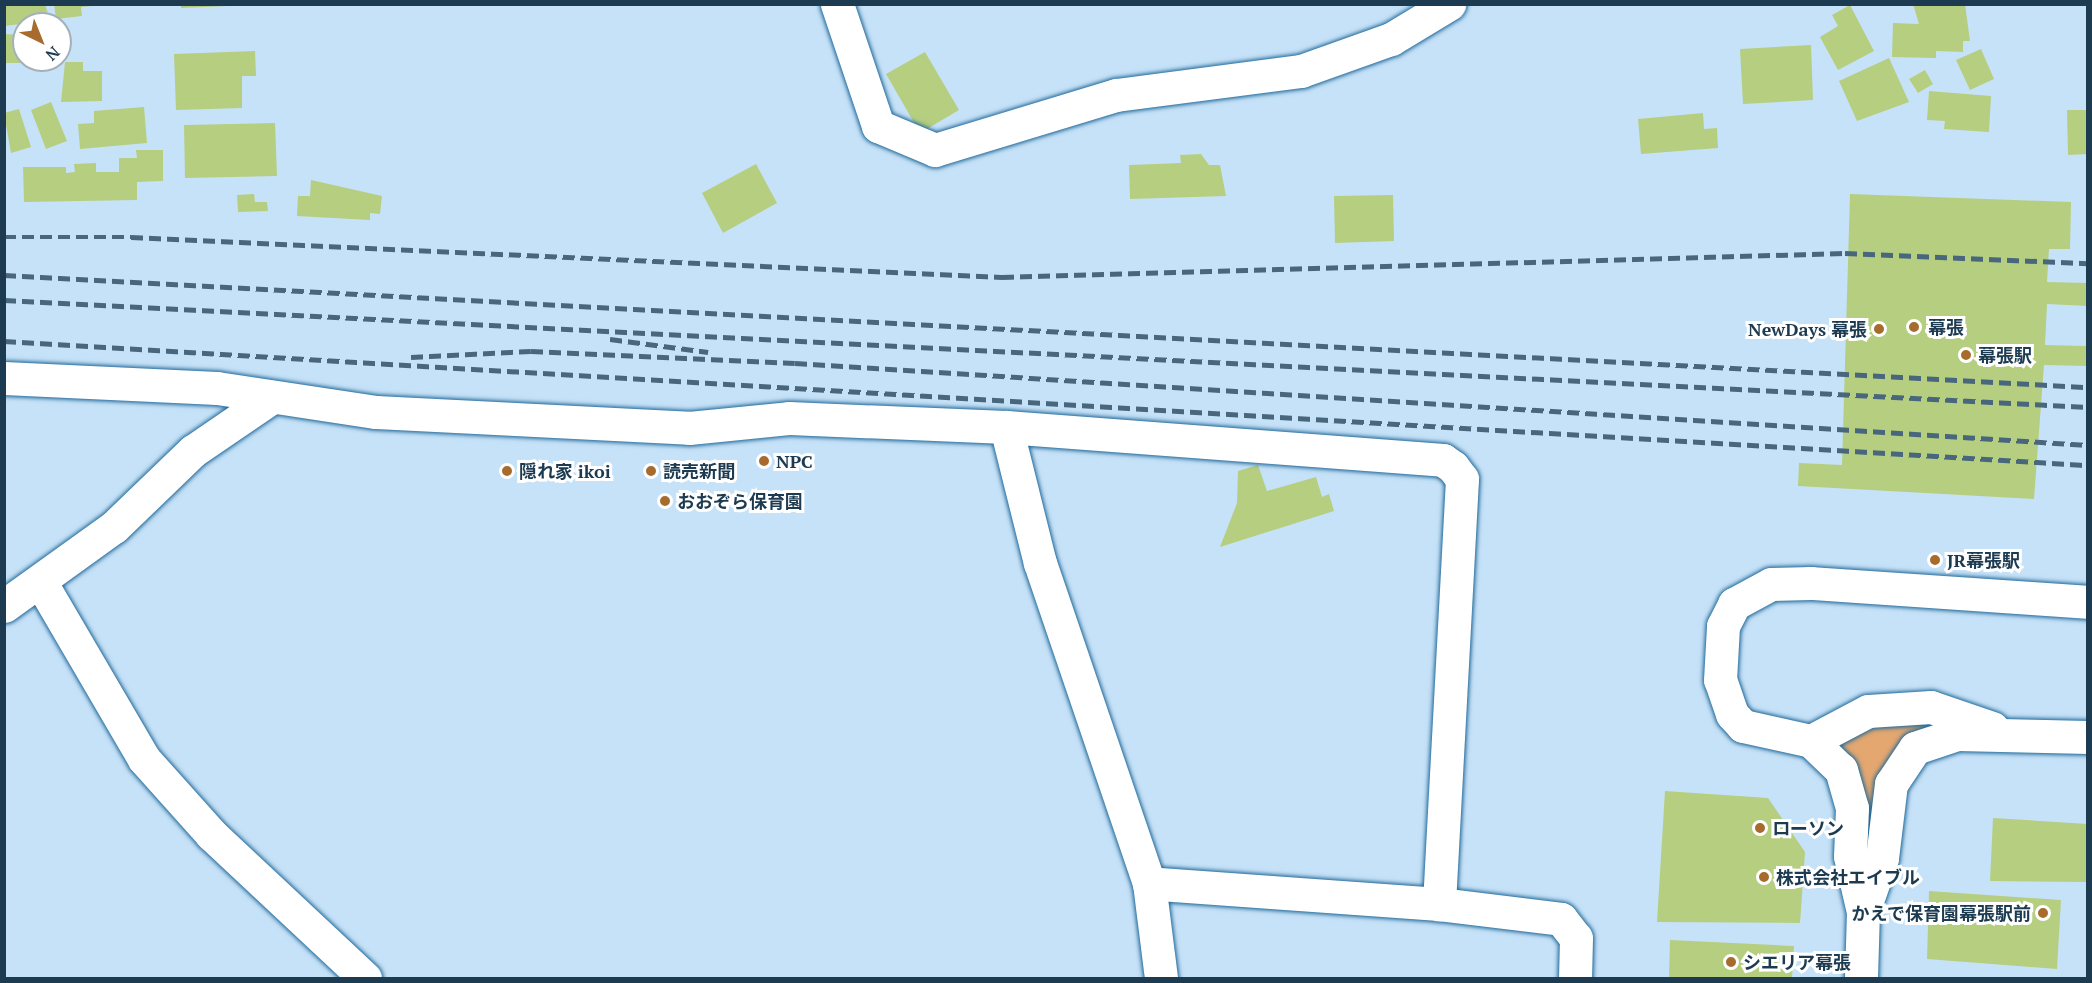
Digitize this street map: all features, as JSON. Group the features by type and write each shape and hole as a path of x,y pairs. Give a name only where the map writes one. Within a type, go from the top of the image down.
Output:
{"street":[{"path":"837,4 878,126 935,150 1116,95 1320,66 1391,39 1449,4"},
{"path":"4,378 217,388 376,412 689,428 789,418 1005,427 1443,460 1453,467 1462,479 1439,904"},
{"path":"4,606 114,527 194,451 272,397"},
{"path":"1005,427 1040,563 1149,884 1161,978"},
{"path":"40,581 144,759 211,834 365,978"},
{"path":"1861,978 1863,912 1850,856 1848,791 1841,770 1811,741 1743,726 1723,699 1723,626 1734,604 1751,592 1771,584 1812,583 2088,602"},
{"path":"1811,741 1868,711 1931,707 2010,736"},
{"path":"1863,912 1882,858 1891,784 1899,765 1915,748 1934,739 1957,734 2088,737"},
{"path":"1149,884 1439,904 1561,919 1576,938 1575,978"}],"shaded area":[{"path":"1877,722 1924,723 1929,730 1872,865 1837,753 1844,741"}],"building":[{"path":"4,4 45,4 48,12 12,12 12,25 5,26"},
{"path":"54,4 91,4 91,6 81,7 82,16 72,17 72,12 55,12"},
{"path":"181,4 227,4 227,6 181,8"},
{"path":"1913,4 1965,4 1970,41 1963,41 1963,52 1936,51 1936,58 1892,57 1893,23 1919,24"},
{"path":"1850,5 1874,51 1838,70 1820,37 1838,26 1832,15"},
{"path":"4,34 12,34 12,63 4,63"},
{"path":"1811,45 1813,100 1743,104 1740,49"},
{"path":"1981,49 1994,79 1970,90 1956,60"},
{"path":"255,51 256,76 242,76 242,108 176,110 174,54"},
{"path":"925,52 959,110 920,133 886,74"},
{"path":"1889,58 1909,102 1857,121 1839,81"},
{"path":"72,62 83,62 83,71 102,71 102,101 61,102 64,72 72,72"},
{"path":"1925,70 1933,84 1918,93 1909,79"},
{"path":"1929,91 1991,96 1989,132 1944,129 1945,121 1927,120"},
{"path":"51,102 67,141 46,149 31,110"},
{"path":"144,107 147,143 80,149 78,124 94,123 94,111"},
{"path":"19,109 31,147 11,153 4,113"},
{"path":"2067,110 2088,110 2088,154 2068,155"},
{"path":"1703,113 1704,129 1717,128 1718,148 1641,154 1638,119"},
{"path":"275,123 277,176 185,178 184,125"},
{"path":"136,150 163,150 163,181 137,182 137,200 24,202 23,167 66,167 66,173 75,172 74,164 96,163 96,172 119,172 119,158 137,158"},
{"path":"1201,154 1209,165 1220,165 1226,196 1130,199 1129,165 1181,163 1180,155"},
{"path":"756,164 777,203 723,233 702,193"},
{"path":"311,180 382,196 380,214 370,213 370,220 297,216 298,196 310,196"},
{"path":"254,194 255,202 267,202 268,211 238,212 237,195"},
{"name":"幕張駅","path":"1850,194 2071,202 2070,249 2049,249 2047,282 2088,283 2088,306 2047,304 2045,345 2088,346 2088,366 2044,365 2034,499 1798,486 1799,463 1842,465"},
{"path":"1393,195 1394,241 1335,243 1334,196"},
{"path":"1258,465 1267,491 1316,477 1322,497 1329,494 1334,511 1220,547 1237,503 1238,471"},
{"path":"1665,791 1768,798 1805,852 1800,923 1657,922"},
{"path":"1993,818 2088,824 2088,882 1990,881"},
{"path":"1929,891 2061,900 2057,969 1927,959"},
{"name":"シエリア幕張","path":"1670,940 1794,946 1792,978 1669,978"}],"railway":[{"path":"4,237 131,237 1002,277 1845,253 2088,263"},
{"path":"4,275 2088,387"},
{"path":"4,300 2088,407"},
{"path":"610,339 708,352"},
{"path":"4,341 2088,465"},
{"path":"411,357 531,351 795,363 2088,445"}],"place":[{"name":"幕張","path":"1914,327"},
{"name":"NewDays 幕張","path":"1879,329"},
{"name":"幕張駅","path":"1966,355"},
{"name":"NPC","path":"764,461"},
{"name":"隠れ家 ikoi","path":"507,471"},
{"name":"読売新聞","path":"651,471"},
{"name":"おおぞら保育園","path":"665,501"},
{"name":"JR幕張駅","path":"1935,560"},
{"name":"ローソン","path":"1760,828"},
{"name":"株式会社エイブル","path":"1764,877"},
{"name":"かえで保育園幕張駅前","path":"2043,913"},
{"name":"シエリア幕張","path":"1731,962"}]}
